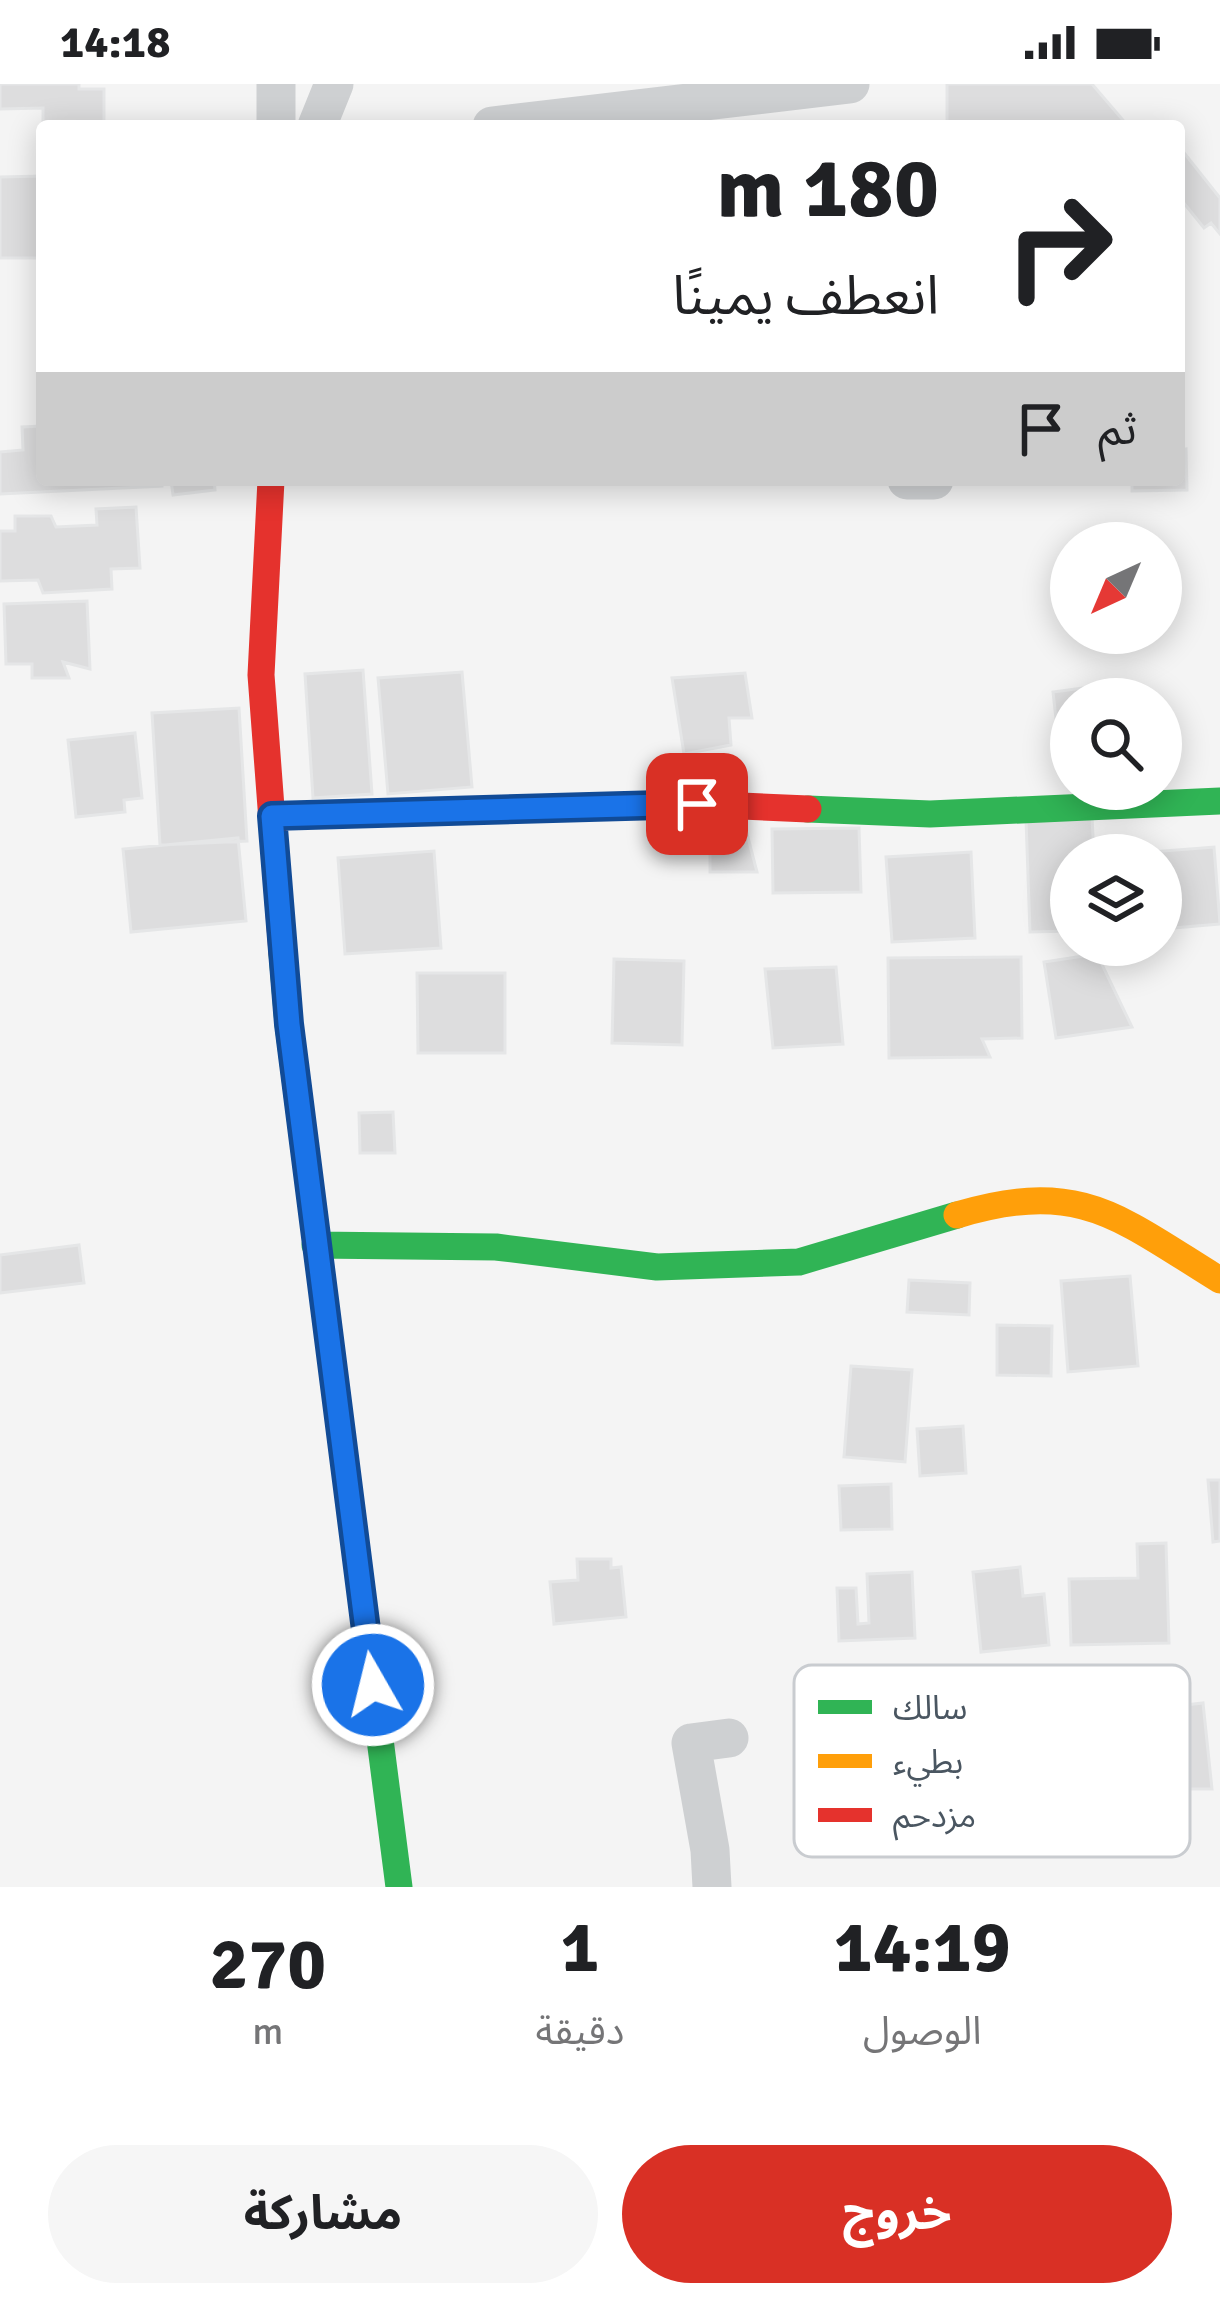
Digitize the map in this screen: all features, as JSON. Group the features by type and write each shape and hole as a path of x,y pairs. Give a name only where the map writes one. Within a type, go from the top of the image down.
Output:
{"street":[{"path":"276,84 276,120"},
{"path":"319,120 334,84"},
{"path":"543,120 850,84"},
{"path":"271,486 261,675 289,1024 399,1887"},
{"path":"272,816 697,804 930,814 1220,801"},
{"path":"315,1245 496,1247 657,1267 799,1262 991,1205 1055,1198 1114,1215 1220,1280"},
{"path":"712,1887 691,1743 729,1738"}],"building":[{"path":"0,84 79,84 79,89 104,89 104,120 43,120 43,108 0,109"},
{"path":"947,84 1092,84 1123,120 947,120"},
{"path":"1185,154 1220,198 1220,234 1211,223 1204,228 1185,204"},
{"path":"36,176 36,258 0,258 0,177"},
{"path":"36,426 36,486 162,486 0,494 0,452 23,450 22,427"},
{"path":"1185,449 1187,490 1132,491 1132,486 1185,486"},
{"path":"172,486 215,486 215,490 173,495"},
{"path":"136,507 140,568 111,569 112,589 43,593 38,580 0,581 0,531 15,531 15,516 51,516 56,527 97,525 96,509"},
{"path":"87,601 90,669 63,662 69,678 32,678 32,664 6,664 4,604"},
{"path":"363,670 372,794 313,798 305,674"},
{"path":"462,672 472,787 388,794 378,678"},
{"path":"745,673 752,718 729,718 731,745 684,754 672,678"},
{"path":"239,708 247,841 160,845 152,713"},
{"path":"135,733 142,798 124,800 125,812 76,817 68,740"},
{"path":"1092,817 1093,834 1050,834 1050,932 1030,932 1026,819"},
{"path":"696,822 744,822 757,872 710,872 710,837 696,837"},
{"path":"859,828 861,892 773,893 772,829"},
{"path":"238,838 246,921 131,932 123,849"},
{"path":"1214,847 1220,924 1182,927 1182,850"},
{"path":"434,851 441,948 345,954 338,858"},
{"path":"971,852 975,938 892,942 886,857"},
{"path":"1021,957 1022,1038 982,1039 990,1057 889,1058 888,958"},
{"path":"614,959 684,961 682,1045 612,1043"},
{"path":"1044,962 1103,966 1132,1027 1056,1038"},
{"path":"836,967 843,1044 773,1048 765,969"},
{"path":"417,973 505,973 505,1053 418,1053"},
{"path":"393,1112 395,1153 360,1153 359,1113"},
{"path":"79,1245 84,1283 0,1293 0,1255"},
{"path":"1130,1276 1138,1366 1068,1372 1061,1281"},
{"path":"909,1280 970,1283 969,1315 907,1312"},
{"path":"997,1325 1052,1326 1051,1376 997,1375"},
{"path":"851,1366 912,1370 905,1462 844,1457"},
{"path":"963,1426 966,1473 920,1476 917,1429"},
{"path":"1208,1480 1220,1480 1220,1541 1213,1542"},
{"path":"891,1484 892,1529 841,1530 839,1486"},
{"path":"1166,1543 1169,1643 1071,1645 1069,1579 1138,1578 1137,1544"},
{"path":"577,1559 611,1559 611,1568 621,1567 626,1617 554,1624 550,1582 578,1580"},
{"path":"1020,1567 1023,1596 1044,1594 1049,1645 981,1652 973,1572"},
{"path":"912,1572 915,1638 839,1641 837,1588 856,1588 858,1624 869,1623 867,1574"},
{"path":"1203,1703 1212,1789 1190,1789 1190,1704"}],"traffic: fast":[{"path":"808,809 930,814 1220,801"},
{"path":"282,953 399,1887"},
{"path":"315,1245 496,1247 657,1267 799,1262 957,1215"}],"traffic: slow":[{"path":"957,1215 1036,1201 1097,1210 1154,1238 1220,1280"}],"traffic: jam":[{"path":"271,486 261,675 282,953"},
{"path":"272,816 697,804 808,809"}],"route":[{"path":"373,1685 289,1024 272,816 697,804"}]}
